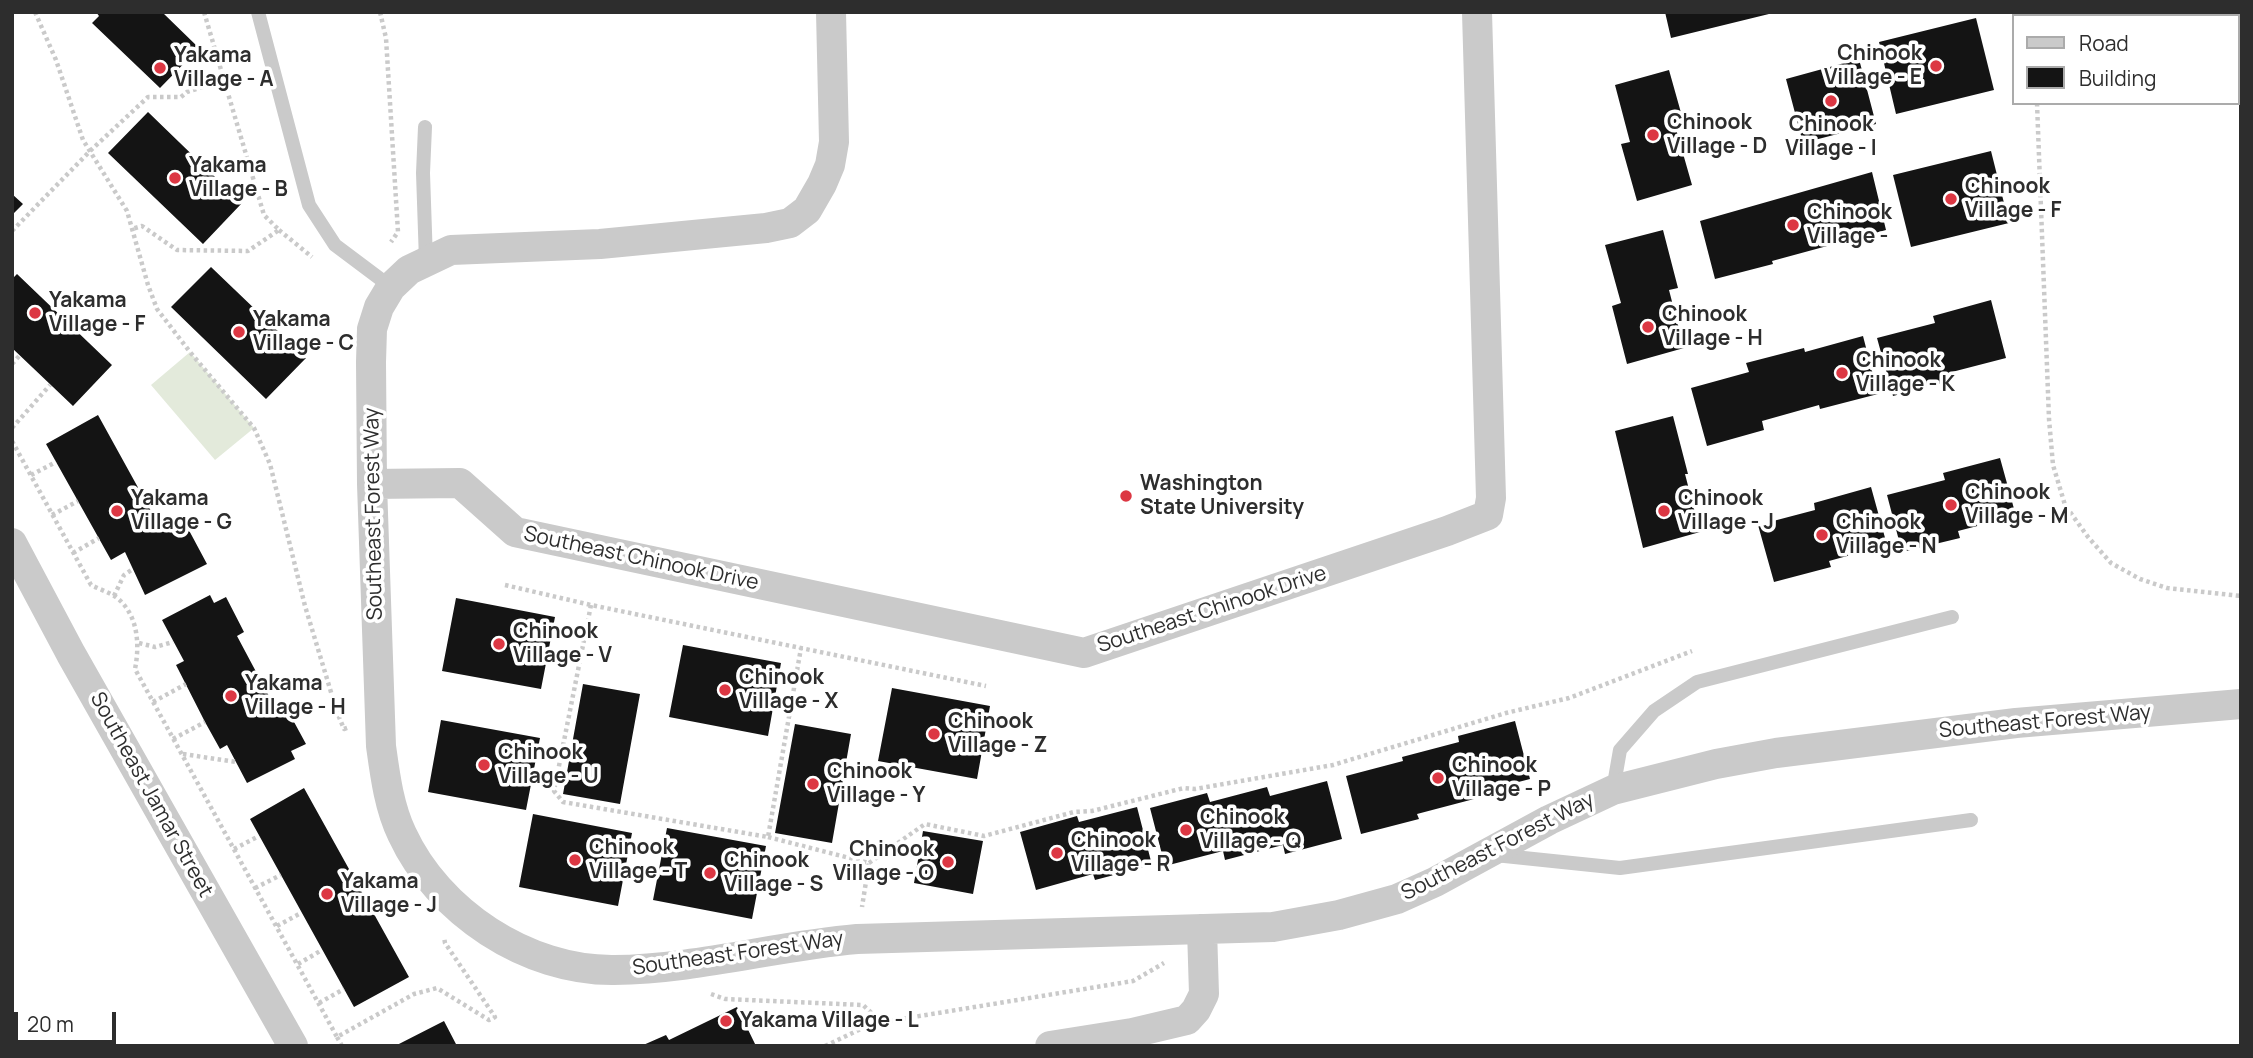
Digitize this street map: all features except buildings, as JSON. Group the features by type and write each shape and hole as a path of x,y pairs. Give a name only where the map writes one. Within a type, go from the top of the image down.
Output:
{"street":[{"name":"Southeast Forest Way","path":"831,12 834,142 830,165 807,210 790,223 766,228 600,244 451,250 409,270 381,279 379,307 372,329 372,484 381,746 387,787 401,833 438,890 469,919 507,943 563,964 611,970 667,967 813,942 857,939 1273,927 1339,915 1397,899 1613,790 1728,762 1881,739 2015,723 2241,704"},
{"name":"Southeast Chinook Drive","path":"372,484 460,483 515,532 1084,653 1447,531 1488,514 1490,498 1486,273 1477,12"},
{"name":"Southeast Jamar Street","path":"12,543 71,654 293,1046"},
{"path":"1050,1046 1132,1033 1187,1020 1204,994 1202,929"}],"lane":[{"path":"258,12 309,205 335,245 381,279"},
{"path":"425,127 423,173 426,261"},
{"path":"1613,790 1620,750 1654,711 1697,682 1952,617"},
{"path":"1487,854 1620,868 1971,820"}],"path":[{"path":"34,12 57,60 83,140 120,197 157,310 254,428 276,484 305,606 337,712 344,729 356,725"},
{"path":"204,12 264,215 316,260"},
{"path":"380,12 386,38 398,233 381,279"},
{"path":"12,231 89,151 148,97 181,97 187,92 224,80"},
{"path":"2037,105 2049,419 2053,465 2065,505 2111,563 2140,579 2167,588 2241,596"},
{"path":"132,229 142,226 177,250 248,251 279,230"},
{"path":"12,363 20,355"},
{"path":"12,428 50,384"},
{"path":"31,475 56,462"},
{"path":"52,514 78,501"},
{"path":"73,553 99,538"},
{"path":"114,596 124,575 133,569"},
{"path":"505,584 591,605 986,686"},
{"path":"591,605 554,792 563,802 768,837 869,863"},
{"path":"139,643 155,647 173,642"},
{"path":"768,837 801,648"},
{"path":"857,939 869,863 925,824 984,836 1074,812 1092,811 1184,788 1195,789 1327,767 1506,713 1569,698 1692,651"},
{"path":"153,702 186,684"},
{"path":"173,738 205,722"},
{"path":"182,754 236,762"},
{"path":"234,849 259,836"},
{"path":"255,888 281,875"},
{"path":"277,926 302,913"},
{"path":"298,964 322,950"},
{"path":"825,1046 871,1024 1133,981 1172,958"},
{"path":"319,1003 344,989"},
{"path":"337,1037 342,1046"}],"green space":[{"path":"190,352 254,428 215,460 151,385"}],"place":[{"name":"Chinook Village - E","path":"1936,66"},
{"name":"Yakama Village - A","path":"160,68"},
{"name":"Chinook Village - I","path":"1831,101"},
{"name":"Chinook Village - D","path":"1653,135"},
{"name":"Yakama Village - B","path":"175,178"},
{"name":"Chinook Village - F","path":"1951,199"},
{"name":"Chinook Village -","path":"1793,225"},
{"name":"Yakama Village - F","path":"35,313"},
{"name":"Chinook Village - H","path":"1648,327"},
{"name":"Yakama Village - C","path":"239,332"},
{"name":"Chinook Village - K","path":"1842,373"},
{"name":"Washington State University","path":"1126,496"},
{"name":"Chinook Village - M","path":"1951,505"},
{"name":"Yakama Village - G","path":"117,511"},
{"name":"Chinook Village - J","path":"1664,511"},
{"name":"Chinook Village - N","path":"1822,535"},
{"name":"Chinook Village - V","path":"499,644"},
{"name":"Chinook Village - X","path":"725,690"},
{"name":"Yakama Village - H","path":"231,696"},
{"name":"Chinook Village - Z","path":"934,734"},
{"name":"Chinook Village - U","path":"484,765"},
{"name":"Chinook Village - P","path":"1438,778"},
{"name":"Chinook Village - Y","path":"813,784"},
{"name":"Chinook Village - Q","path":"1186,830"},
{"name":"Chinook Village - R","path":"1057,853"},
{"name":"Chinook Village - T","path":"575,860"},
{"name":"Chinook Village - O","path":"948,862"},
{"name":"Chinook Village - S","path":"710,873"},
{"name":"Yakama Village - J","path":"327,894"},
{"name":"Yakama Village - L","path":"726,1021"}]}
